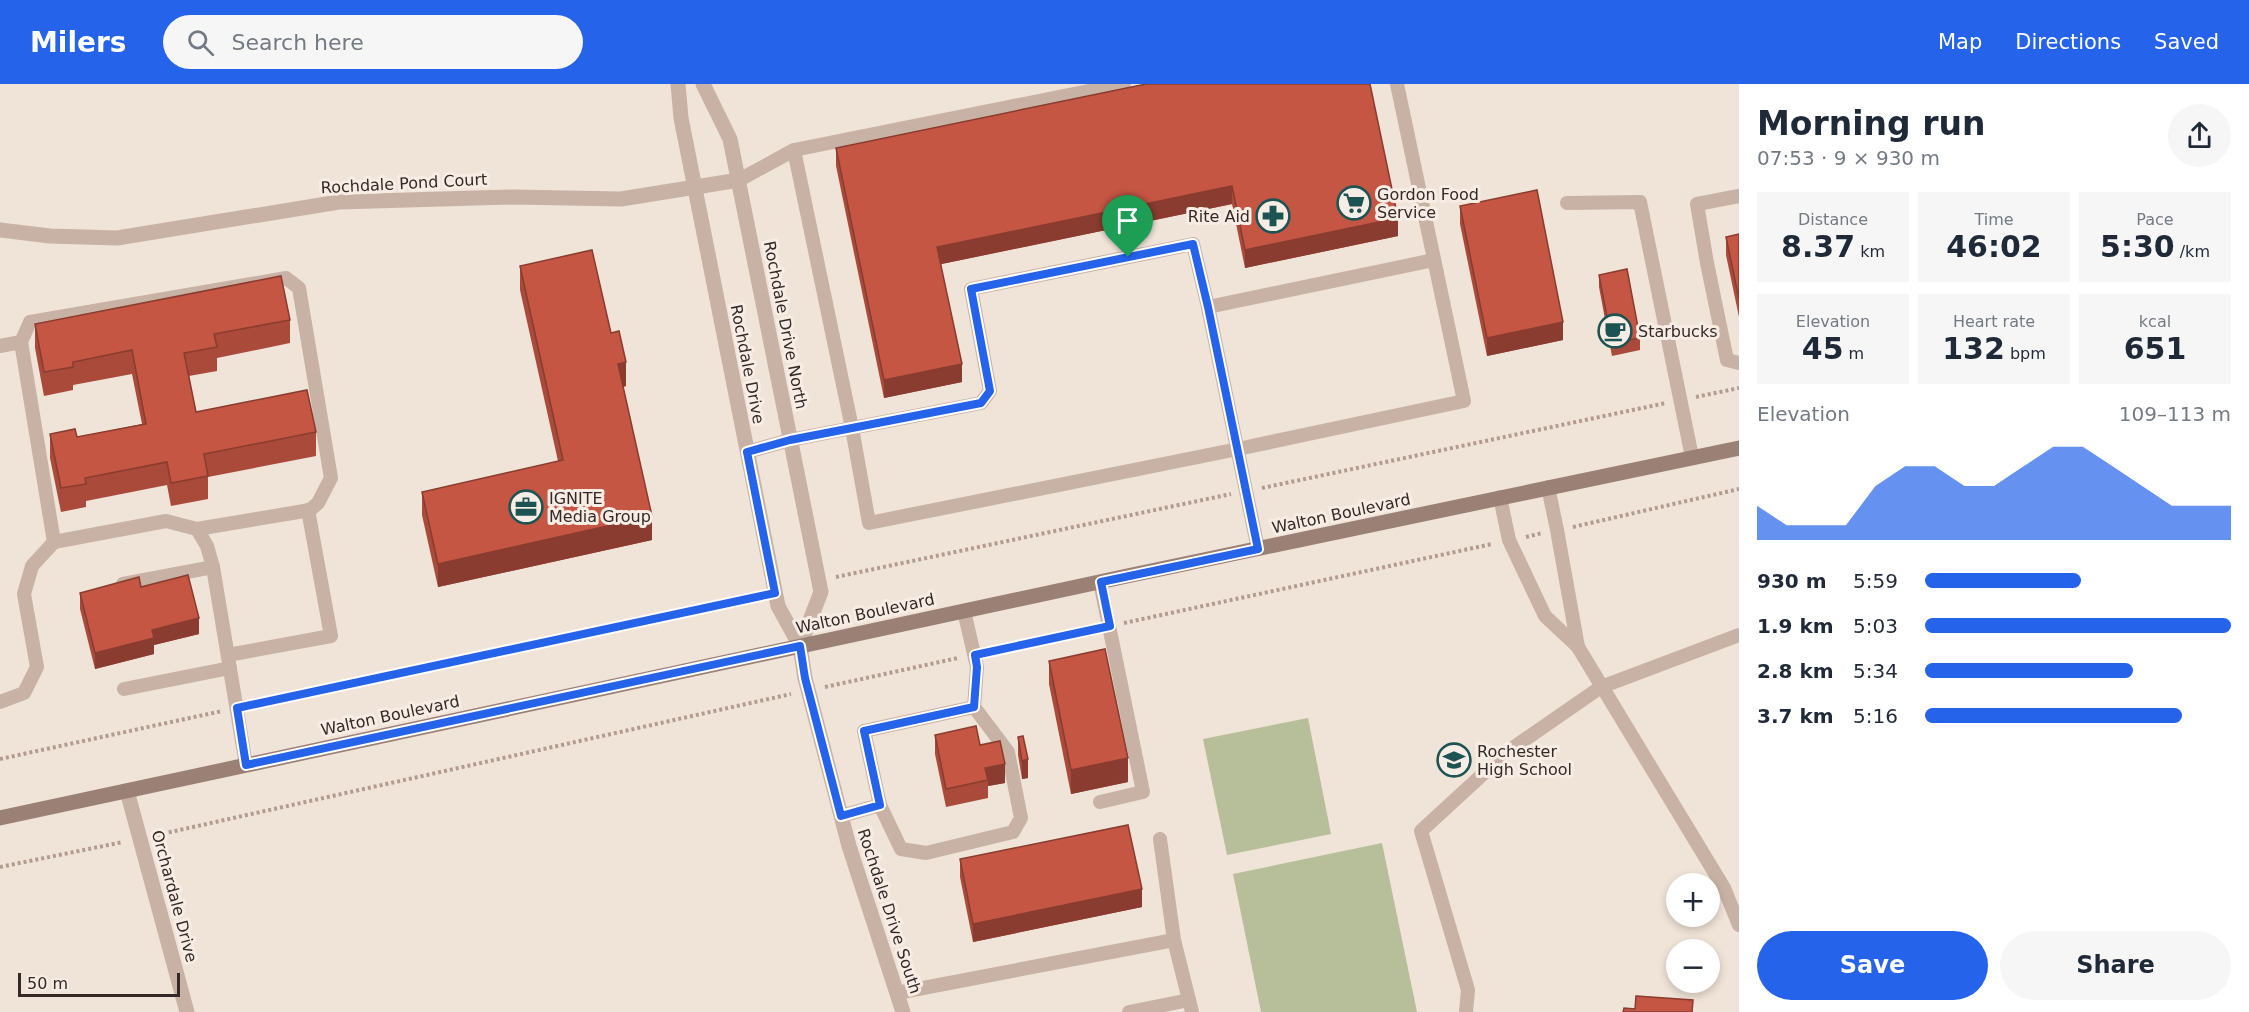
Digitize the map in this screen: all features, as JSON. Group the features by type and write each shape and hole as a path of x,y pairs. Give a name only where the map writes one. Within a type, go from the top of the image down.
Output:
{"main road":[{"name":"Walton Boulevard","path":"0,818 964,611 1739,448"}],"street":[{"name":"Rochdale Drive","path":"678,84 681,118 775,593 778,606 800,646"},
{"name":"Rochdale Drive North","path":"703,84 730,140 819,580 821,592 800,646"},
{"name":"Rochdale Pond Court","path":"0,230 41,235 117,238 339,202 484,197 621,199 739,180"},
{"name":"Rochdale Drive South","path":"800,646 808,691 849,846 903,1012"},
{"name":"Orchardale Drive","path":"128,790 187,1012"}],"lane":[{"path":"739,180 794,150 1124,84"},
{"path":"794,150 852,428 869,523 1464,401 1397,84"},
{"path":"1739,196 1697,204 1728,360 1739,363"},
{"path":"1567,203 1640,202 1692,457"},
{"path":"747,452 790,440 981,403 990,391 971,289 1193,244 1258,549"},
{"path":"1208,307 1434,260"},
{"path":"0,702 24,693 37,667 24,594 32,566 54,542 166,521 197,529 308,510 318,503 331,478 299,288 286,278 30,322 21,342 54,542"},
{"path":"0,346 21,342"},
{"path":"1548,488 1578,647"},
{"path":"1500,497 1509,540 1545,616 1578,647 1600,687 1724,888 1739,925"},
{"path":"124,689 331,636 308,510"},
{"path":"197,529 207,546 213,567 246,765"},
{"path":"108,588 213,567"},
{"path":"1100,802 1143,792 1101,582"},
{"path":"964,611 977,667 974,707 1008,752 1021,818 1013,831 926,853 901,849 880,805 864,731 974,707"},
{"path":"1466,1012 1468,990 1421,831 1507,752 1600,687 1739,635"},
{"path":"841,816 880,805"},
{"path":"1129,1012 1190,1006 1174,940 1160,839"},
{"path":"897,993 1174,940"}],"path":[{"path":"819,580 1739,388"},
{"path":"0,867 1739,489"},
{"path":"0,759 775,593"}],"green space":[{"path":"1308,718 1331,834 1227,855 1203,739"},
{"path":"1382,843 1417,1012 1261,1012 1233,874"}],"building":[{"path":"1146,84 1370,84 1398,218 1245,250 1232,186 937,247 962,364 884,380 836,148"},
{"path":"1537,190 1563,322 1487,338 1460,206"},
{"path":"1739,234 1739,299 1726,237"},
{"path":"592,250 611,333 619,331 626,362 618,364 652,516 438,564 422,492 563,460 520,266"},
{"path":"1627,269 1640,338 1612,343 1599,275"},
{"path":"281,276 290,320 214,334 217,347 184,353 196,412 307,390 316,432 204,454 208,476 171,483 167,462 85,478 86,484 61,488 50,434 75,429 77,437 146,424 132,350 73,362 73,367 44,372 35,324"},
{"path":"188,575 199,618 152,630 154,638 95,653 80,593 139,577 141,587"},
{"path":"1105,649 1128,758 1071,770 1049,661"},
{"path":"976,726 980,745 1000,741 1005,764 985,768 988,780 946,789 935,735"},
{"path":"1023,736 1028,759 1022,761 1018,737"},
{"path":"1128,825 1142,889 973,924 960,859"},
{"path":"1636,996 1693,1000 1692,1012 1623,1012 1624,1008 1635,1009"}],"place":[{"name":"Gordon Food Service","path":"1354,203"},
{"name":"Rite Aid","path":"1273,216"},
{"name":"Starbucks","path":"1615,331"},
{"name":"IGNITE Media Group","path":"526,507"},
{"name":"Rochester High School","path":"1454,760"}],"route":[{"path":"1193,244 1258,549 1101,582 1110,626 975,655 977,667 974,707 864,731 880,805 841,816 805,678 800,646 246,765 237,708 775,593 747,452 790,440 981,403 990,391 971,289 1128,257 1193,244"}]}
